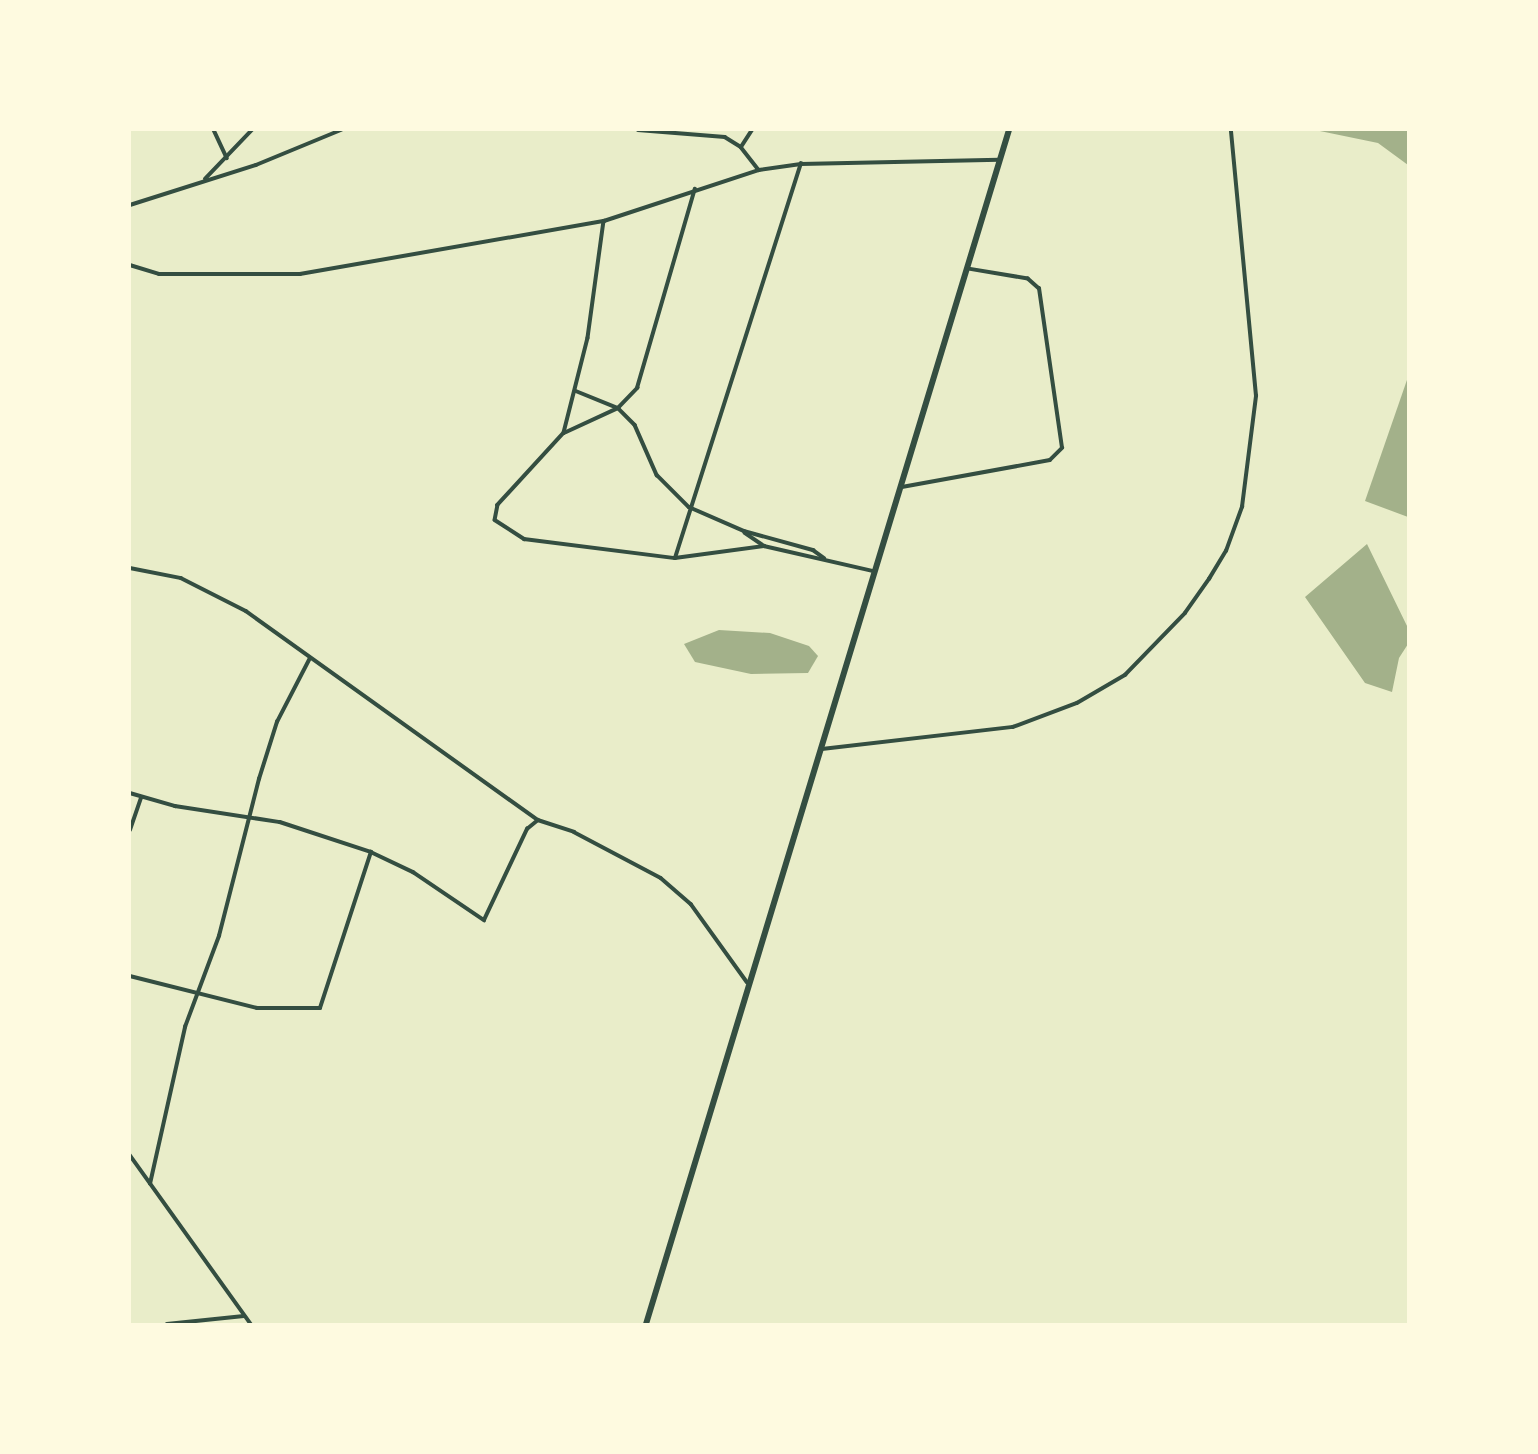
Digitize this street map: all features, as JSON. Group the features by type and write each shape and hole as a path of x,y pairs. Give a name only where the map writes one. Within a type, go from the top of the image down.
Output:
{"main road":[{"path":"646,1325 747,982 876,572 1009,130"}],"street":[{"path":"214,130 227,159"},
{"path":"203,181 252,130"},
{"path":"130,205 256,165 341,130"},
{"path":"638,130 679,131 725,137 741,147 758,170"},
{"path":"741,147 752,130"},
{"path":"820,749 1013,727 1077,703 1125,676 1185,613 1209,579 1226,551 1242,507 1256,396 1231,130"},
{"path":"130,265 172,275 300,274 604,221 758,170 801,164 999,160"},
{"path":"675,558 755,300 785,223 801,164"},
{"path":"695,189 637,388 618,408 564,433 498,505 498,526 533,541 675,558 764,546 876,572"},
{"path":"564,433 576,391 604,221"},
{"path":"902,487 1050,460 1062,448 1039,289 1028,279 968,269"},
{"path":"576,391 618,408 644,439 662,484 689,507 744,531 813,550 824,558"},
{"path":"744,531 764,546"},
{"path":"130,568 181,578 246,611 309,660 538,820 575,832 661,878 691,904 747,982"},
{"path":"150,1184 158,1132 197,995 219,936 277,722 309,660"},
{"path":"130,793 141,798 280,822 371,852 413,872 484,920 527,829 538,820"},
{"path":"130,830 141,798"},
{"path":"130,976 257,1008 320,1008 371,852"},
{"path":"130,1155 251,1325"},
{"path":"167,1325 244,1316"}],"shaded area":[{"path":"1315,130 1408,130 1408,165 1378,143"},
{"path":"1408,377 1408,517 1365,501"},
{"path":"1367,544 1408,628 1408,644 1399,658 1392,692 1365,683 1305,597"},
{"path":"719,630 770,633 809,646 818,656 808,673 751,674 695,662 684,644"}]}
